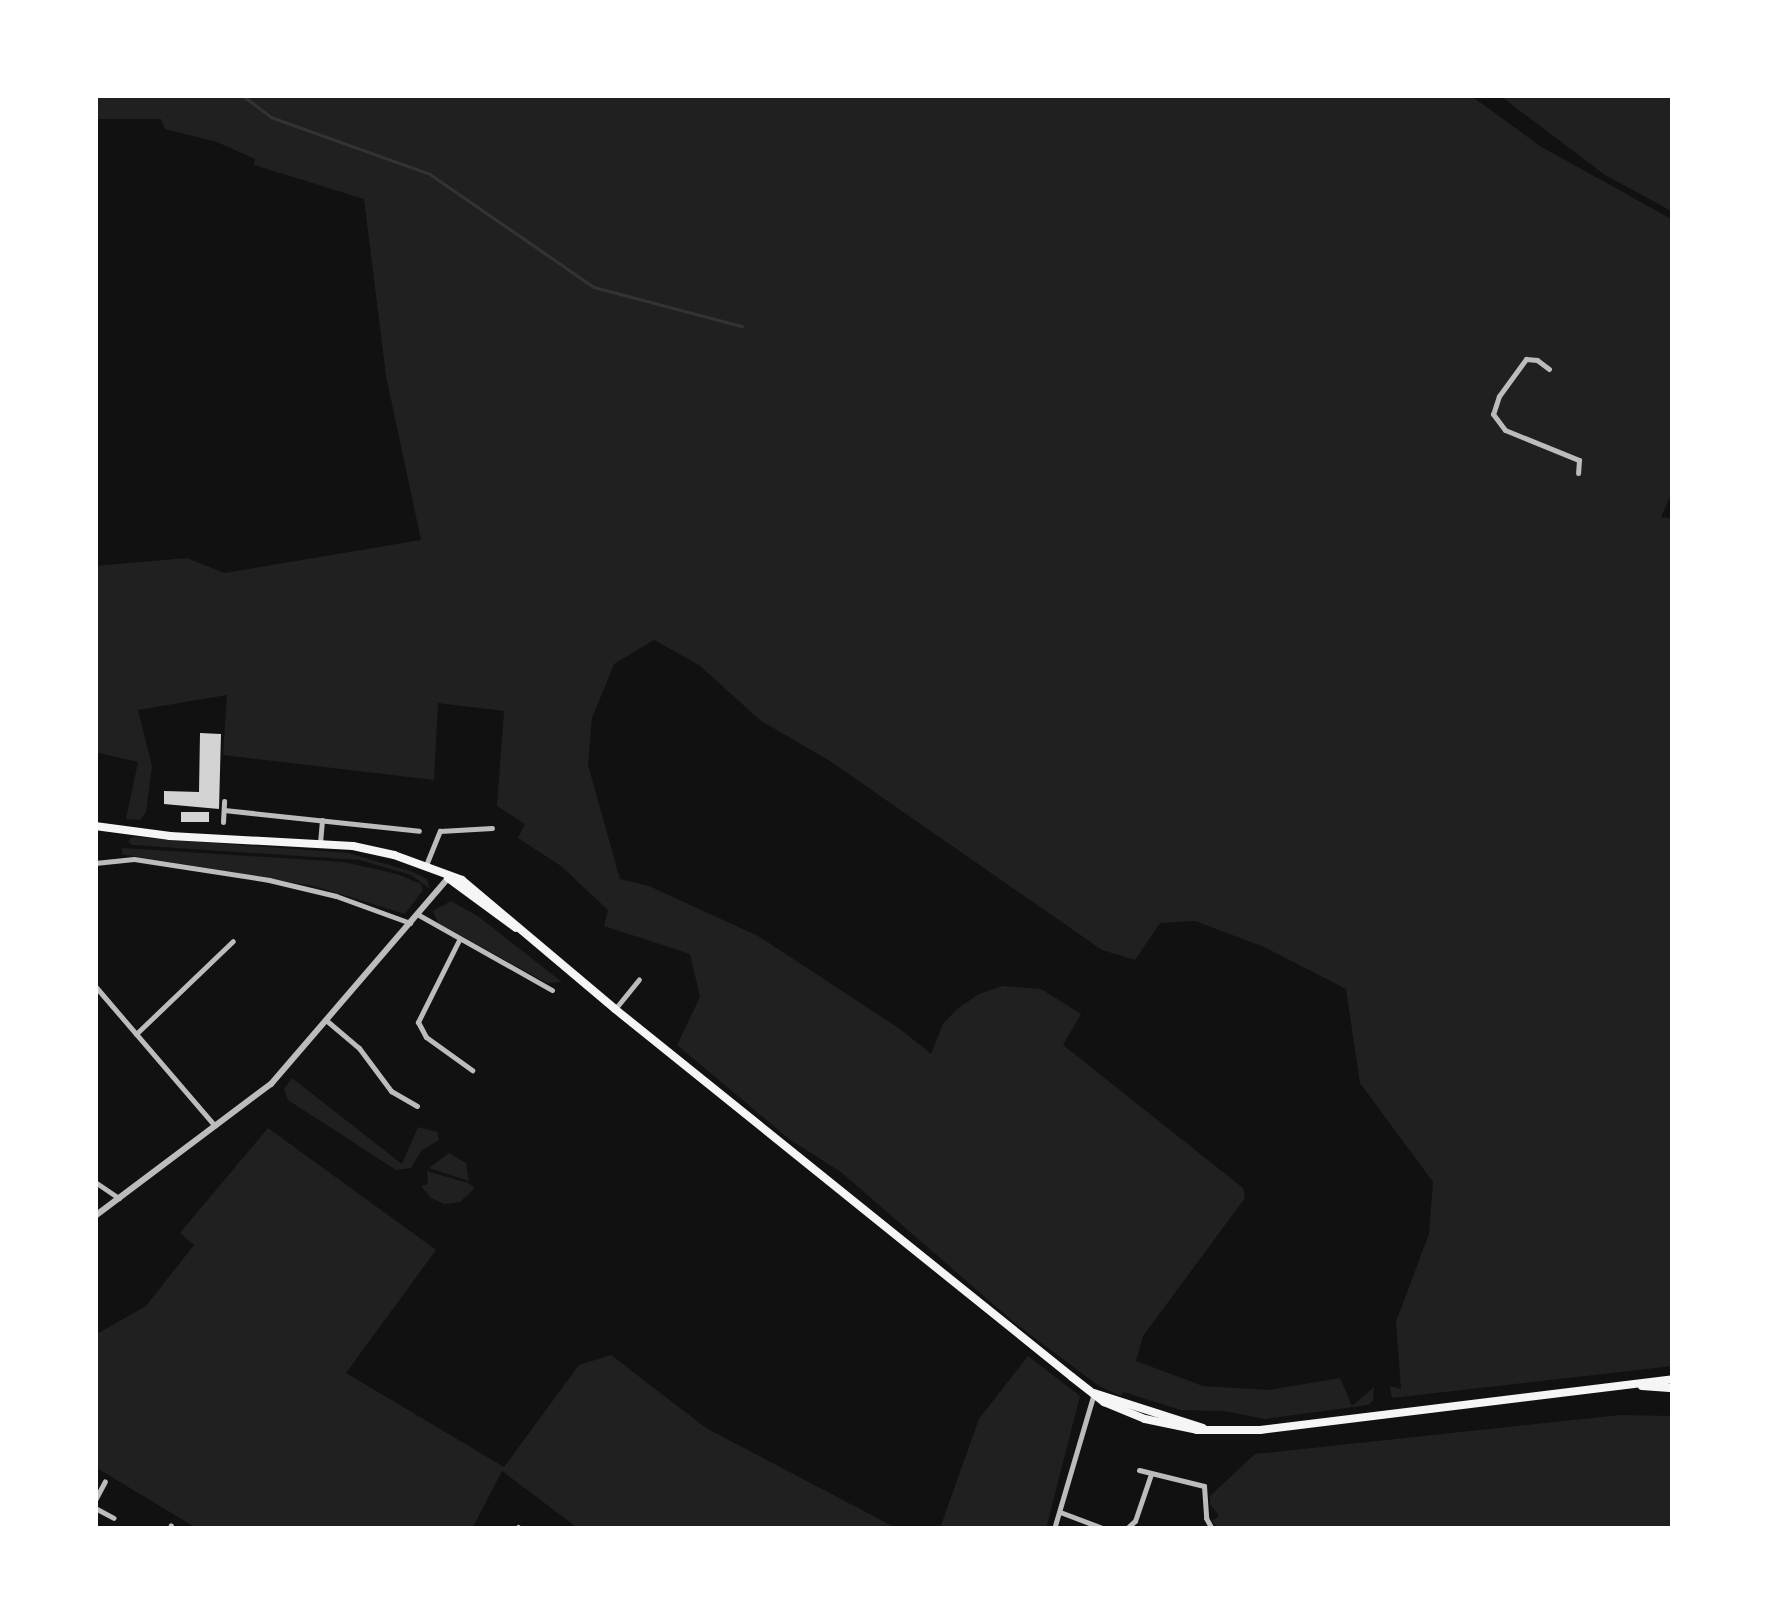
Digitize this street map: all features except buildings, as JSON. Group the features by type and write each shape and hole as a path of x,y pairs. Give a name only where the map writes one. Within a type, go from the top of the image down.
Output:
{"main road":[{"path":"95,826 170,836 320,843 379,851 426,866 448,878 456,888 517,929 1094,1392 1204,1428 1260,1430 1673,1379"},
{"path":"1638,1386 1673,1388"}],"street":[{"path":"1549,369 1526,359 1499,396 1493,414 1505,430 1579,460 1578,473"},
{"path":"223,822 224,800"},
{"path":"224,810 418,831"},
{"path":"320,843 322,820"},
{"path":"426,866 440,831 492,828"},
{"path":"95,863 134,859 269,880 336,896 410,923"},
{"path":"95,1216 272,1084 448,878"},
{"path":"417,914 552,990"},
{"path":"460,940 418,1022 426,1037 472,1070"},
{"path":"136,1034 234,942"},
{"path":"615,1009 640,980"},
{"path":"95,986 215,1126"},
{"path":"327,1021 359,1048 391,1090 416,1106"},
{"path":"95,1182 118,1198"},
{"path":"1054,1529 1094,1392"},
{"path":"1138,1470 1204,1486 1206,1518 1212,1529"},
{"path":"1126,1529 1134,1521 1151,1474"},
{"path":"95,1500 105,1481"},
{"path":"95,1508 114,1518"},
{"path":"1060,1512 1105,1529"}],"shaded area":[{"path":"95,95 1470,95 1540,146 1673,220 1673,490 1661,517 1673,519 1673,1366 1392,1398 1390,1386 1401,1389 1396,1322 1429,1234 1433,1182 1360,1083 1346,989 1264,947 1195,921 1160,923 1135,960 1102,950 830,761 760,720 699,665 654,640 614,664 592,718 588,765 620,879 649,886 758,936 900,1029 931,1054 943,1024 957,1009 979,994 1003,986 1041,989 1081,1014 1063,1045 1243,1188 1245,1198 1143,1336 1136,1361 1203,1386 1268,1390 1340,1378 1352,1406 1374,1387 1373,1401 1368,1405 1265,1419 1224,1411 1181,1410 1123,1392 1121,1396 1099,1386 1016,1324 841,1172 789,1139 677,1045 700,997 690,954 604,926 608,910 561,866 518,838 525,824 497,806 504,711 438,703 434,780 223,755 227,695 138,710 152,766 146,812 140,820 126,819 138,762 95,752 95,566 187,558 224,573 421,540 386,376 364,199 254,165 255,159 217,142 165,129 161,119 95,119"},
{"path":"1499,95 1673,95 1673,212 1605,175"},
{"path":"133,837 348,853 413,872 427,879 430,889 411,875 360,860 132,845 128,841"},
{"path":"122,848 344,862 397,874 421,884 423,890 405,914 314,886 122,854"},
{"path":"451,901 479,917 562,982 547,983 438,923 433,911"},
{"path":"292,1078 402,1164 418,1127 437,1132 439,1140 421,1151 411,1168 396,1170 288,1100 284,1089"},
{"path":"268,1128 436,1250 346,1373 504,1467 579,1365 611,1355 706,1428 898,1529 579,1529 502,1471 472,1529 198,1529 95,1467 95,1335 146,1306 194,1245 180,1233"},
{"path":"449,1153 466,1163 469,1181 429,1168"},
{"path":"427,1171 475,1188 460,1202 444,1204 431,1198 421,1186 428,1184"},
{"path":"1028,1356 1080,1396 1046,1529 919,1529 940,1528 979,1419"},
{"path":"1620,1415 1673,1416 1673,1529 1218,1529 1212,1521 1219,1516 1210,1504 1210,1496 1255,1454"}],"waterway":[{"path":"242,95 271,117 430,174 594,287 742,326"}]}
